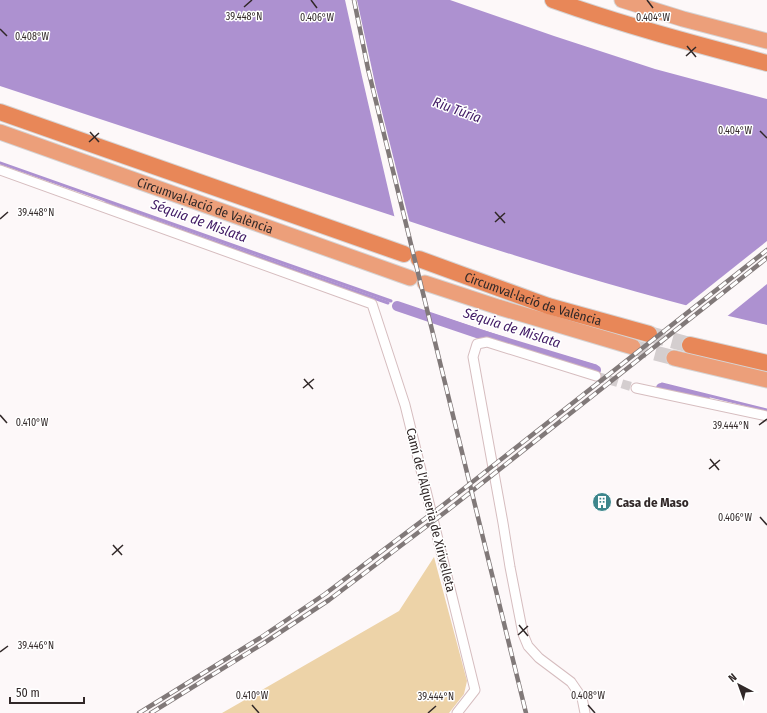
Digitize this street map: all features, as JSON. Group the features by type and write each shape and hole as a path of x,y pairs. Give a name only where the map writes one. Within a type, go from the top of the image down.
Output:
{"highway":[{"path":"553,0 685,41 767,63"},
{"path":"622,0 683,19 767,41"},
{"name":"Circumval·lació de València","path":"0,112 548,306 649,334"},
{"name":"Circumval·lació de València","path":"0,132 410,278"},
{"name":"Circumval·lació de València","path":"425,283 498,307 633,347"},
{"path":"690,345 767,363"},
{"path":"674,358 767,380"}],"street":[{"name":"Camí de l'Alqueria de Xirivelleta","path":"0,170 372,304 405,406 475,690 457,713"},
{"path":"585,713 582,698 572,682 539,658 528,646 523,634 473,357 477,344 487,342 596,376"},
{"path":"636,388 767,416"}],"shaded area":[{"path":"434,557 467,681 464,694 449,713 222,713 399,611"}],"water":[{"name":"Riu Túria","path":"0,0 450,0 655,69 767,99 767,325 667,300 519,257 0,86"}],"pier":[{"path":"345,0 357,0 376,88 410,224 395,219"},
{"path":"767,241 767,284 725,318 684,307"}],"waterway":[{"name":"Séquia de Mislata","path":"0,163 391,301"},
{"name":"Séquia de Mislata","path":"105,203 388,303"},
{"name":"Séquia de Mislata","path":"399,304 596,366"},
{"name":"Séquia de Mislata","path":"397,306 518,347 596,370"},
{"name":"Séquia de Mislata","path":"662,384 767,410"},
{"name":"Séquia de Mislata","path":"661,388 705,399"}],"tunnel":[{"path":"649,334 690,345"},
{"path":"633,347 674,358"},
{"path":"596,376 636,388"}],"railway":[{"path":"354,0 368,69 526,713"},
{"path":"139,713 260,638 325,594 443,505 767,250"},
{"path":"151,713 264,643 329,600 448,510 767,258"}],"place":[{"name":"Casa de Maso","path":"602,502"}]}
